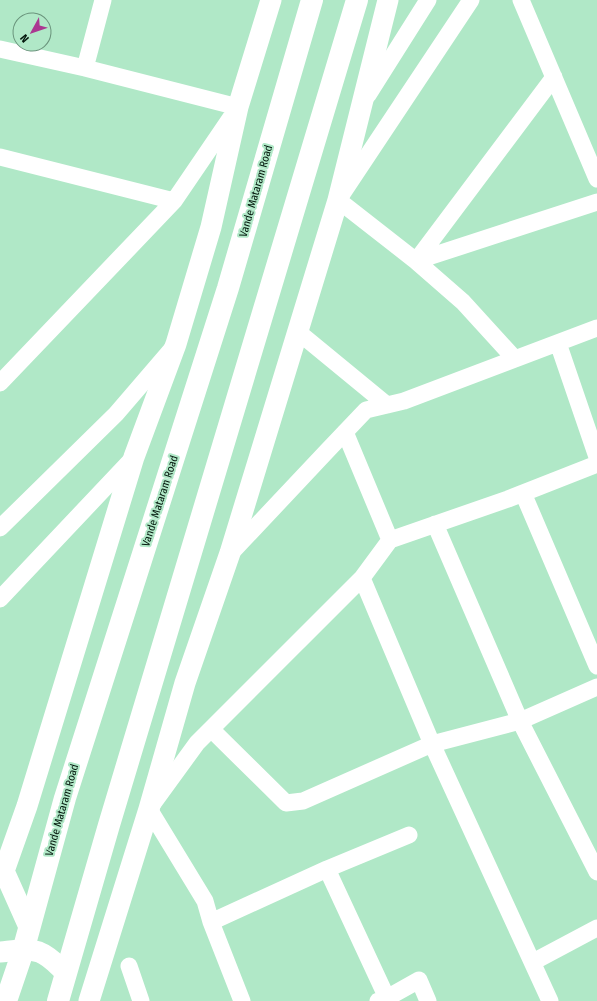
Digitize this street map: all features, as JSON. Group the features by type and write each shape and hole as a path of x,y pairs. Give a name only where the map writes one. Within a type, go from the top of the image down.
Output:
{"main road":[{"name":"Vande Mataram Road","path":"6,1001 23,951 65,798 228,288 312,0"},
{"path":"58,1001 113,809 357,0"}],"street":[{"path":"85,68 103,0"},
{"path":"29,927 2,873 29,798 134,457 176,344 211,227 238,107 271,0"},
{"path":"90,1001 149,809 185,682 230,553 338,200 388,0"},
{"path":"362,106 428,0"},
{"path":"338,200 471,0"},
{"path":"521,0 597,179"},
{"path":"0,48 238,107"},
{"path":"416,261 554,77"},
{"path":"0,384 174,201 238,107"},
{"path":"0,156 174,201"},
{"path":"338,200 416,261 463,302 515,359"},
{"path":"416,261 596,207"},
{"path":"230,553 366,410 404,401 597,328"},
{"path":"297,331 387,405"},
{"path":"558,343 597,457"},
{"path":"0,528 116,414 176,344"},
{"path":"345,432 390,540"},
{"path":"0,599 134,457"},
{"path":"149,809 197,743 362,578 390,540 508,499 597,464"},
{"path":"523,493 597,666"},
{"path":"435,524 520,721 597,872"},
{"path":"362,578 432,744 550,1001"},
{"path":"211,729 286,803 303,801 432,744 520,721 597,687"},
{"path":"149,809 204,901 242,1001"},
{"path":"211,922 327,869 409,835"},
{"path":"327,869 383,999 419,980 428,1001"},
{"path":"533,962 597,928"},
{"path":"0,952 38,952 53,961 66,973"},
{"path":"129,966 141,1001"}]}
